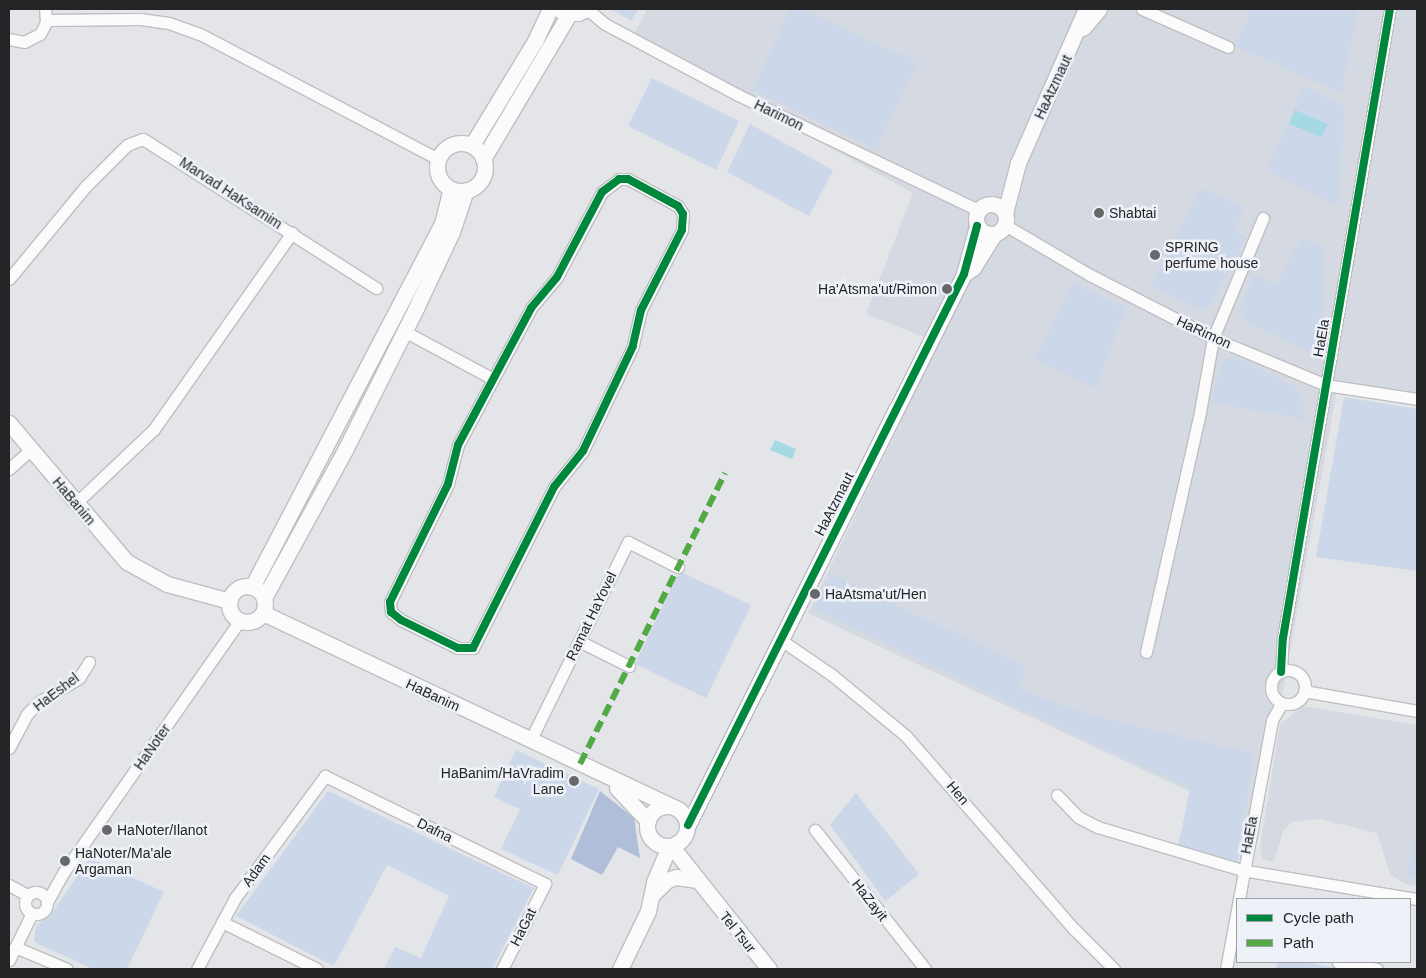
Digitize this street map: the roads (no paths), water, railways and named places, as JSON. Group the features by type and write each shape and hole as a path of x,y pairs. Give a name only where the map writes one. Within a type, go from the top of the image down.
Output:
{"street":[{"path":"472,145 535,41 550,9"},
{"path":"252,587 442,224 458,189 482,179 484,159 563,11 587,9"},
{"name":"Harimon","path":"587,9 605,24 738,95 983,207"},
{"name":"HaAtzmaut","path":"964,274 973,268 1001,224 1018,163 1075,39 1086,9"},
{"path":"1075,39 1099,9"},
{"path":"1142,9 1228,47"},
{"name":"HaEla","path":"1281,672 1281,648 1390,9"},
{"path":"9,39 24,42 32,40 40,34 46,14 140,19 169,23 200,34 438,159"},
{"name":"Marvad HaKsamim","path":"9,279 68,205 127,145 137,139 149,140 292,233 154,428 76,503"},
{"path":"458,189 440,179 438,159 449,145 457,143 472,145 484,159"},
{"name":"HaAtzmaut","path":"687,831 964,274 983,207 1018,163"},
{"path":"619,179 628,179 678,206 683,214 682,230 641,310 633,346 622,370 583,451 554,487 480,638 473,648 465,650 401,620 391,612 390,602 448,484 458,446 493,379 531,308 557,277 593,206 610,184 619,179"},
{"path":"252,587 236,590 230,601 232,614 240,620 250,622 263,606 345,450 445,249 458,189"},
{"path":"977,226 985,234 1001,224 999,206 983,207"},
{"path":"1146,652 1200,412 1213,338 1263,218"},
{"name":"HaRimon","path":"1001,224 1090,275 1213,338 1326,385 1417,399"},
{"path":"292,233 376,288"},
{"path":"404,331 493,379"},
{"name":"HaBanim","path":"9,424 118,552 138,570 167,584 230,601"},
{"path":"9,469 31,449"},
{"name":"Ramat HaYovel","path":"530,741 628,542 678,566"},
{"path":"252,587 263,606"},
{"name":"HaBanim","path":"263,606 530,741 675,808"},
{"name":"HaNoter","path":"47,902 63,873 240,620"},
{"name":"Hen","path":"781,640 832,675 918,747 1074,929 1114,969"},
{"path":"579,641 629,666"},
{"name":"HaEshel","path":"9,748 33,708 55,690 79,678 89,662"},
{"path":"1281,672 1297,673 1303,681 1304,691 1295,703 1282,703 1274,698 1271,688 1274,678 1281,672"},
{"path":"1304,691 1417,711"},
{"name":"HaEla","path":"1237,898 1272,720 1282,703"},
{"name":"Dafna","path":"325,776 545,884"},
{"name":"Adam","path":"197,969 235,898 325,776"},
{"name":"HaBanim","path":"603,776 635,804 648,821"},
{"name":"HaAtzmaut","path":"675,808 687,807 707,790"},
{"path":"1057,795 1078,817 1098,827 1242,870 1411,898"},
{"path":"620,969 644,922 653,889 671,847 687,831 675,808 656,810 648,821 651,839 653,889"},
{"name":"HaZayit","path":"815,830 924,969"},
{"name":"Tel Tsur","path":"687,831 685,855 708,894"},
{"path":"651,839 660,846 671,847"},
{"name":"Tel Tsur","path":"671,847 769,969"},
{"name":"HaNoter","path":"33,893 63,873"},
{"path":"653,889 667,880 676,877 698,880"},
{"name":"HaGat","path":"502,969 545,884"},
{"path":"9,886 33,893 47,902 43,912 32,913"},
{"path":"32,913 25,905 33,893"},
{"name":"HaEla","path":"1226,969 1236,907"},
{"path":"9,960 32,913"},
{"path":"222,922 317,969"},
{"path":"16,947 67,969"},
{"path":"1343,963 1376,969"}],"place":[{"name":"Shabtai","path":"1099,213"},
{"name":"SPRING perfume house","path":"1155,255"},
{"name":"Ha'Atsma'ut/Rimon","path":"947,289"},
{"name":"HaAtsma'ut/Hen","path":"815,594"},
{"name":"HaBanim/HaVradim Lane","path":"574,781"},
{"name":"HaNoter/Ilanot","path":"107,830"},
{"name":"HaNoter/Ma'ale Argaman","path":"65,861"}]}
